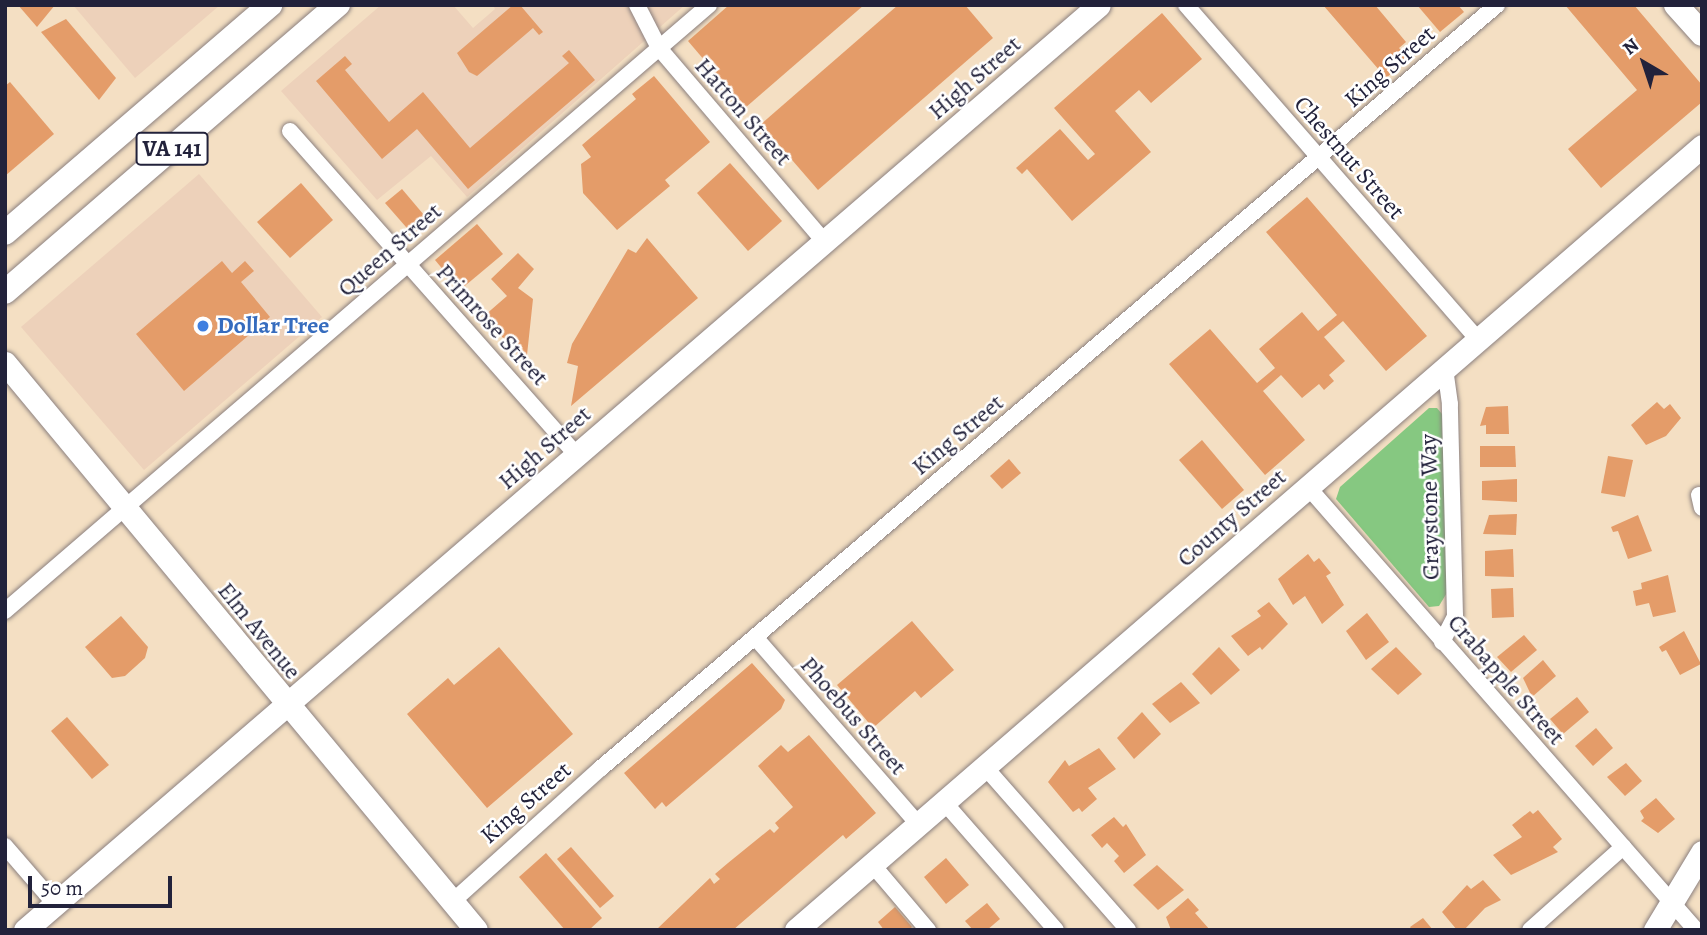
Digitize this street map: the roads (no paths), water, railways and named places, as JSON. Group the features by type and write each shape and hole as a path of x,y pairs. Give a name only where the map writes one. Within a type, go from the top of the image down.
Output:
{"main road":[{"name":"VA 141","path":"5,233 270,5"},
{"name":"VA 141","path":"5,292 338,5"},
{"name":"High Street","path":"25,930 1099,5"},
{"path":"1676,5 1702,34"},
{"name":"County Street","path":"796,930 1702,146"},
{"name":"Elm Avenue","path":"5,363 286,705 476,930"},
{"path":"1655,930 1702,852"}],"street":[{"name":"Hatton Street","path":"637,5 659,48 824,241"},
{"name":"Queen Street","path":"5,611 709,5"},
{"name":"Chestnut Street","path":"1186,5 1478,340"},
{"name":"King Street","path":"452,902 601,768 1497,5"},
{"name":"Primrose Street","path":"290,131 577,455"},
{"name":"Graystone Way","path":"1442,642 1455,616 1450,404 1445,369"},
{"name":"Crabapple Street","path":"1308,487 1696,930"},
{"name":"Phoebus Street","path":"755,637 918,824"},
{"path":"985,767 1128,930"},
{"path":"944,802 1056,930"},
{"path":"5,846 55,904"},
{"path":"1530,930 1623,847"},
{"path":"872,864 928,930"}],"place":[{"name":"Dollar Tree","path":"203,326"}]}
